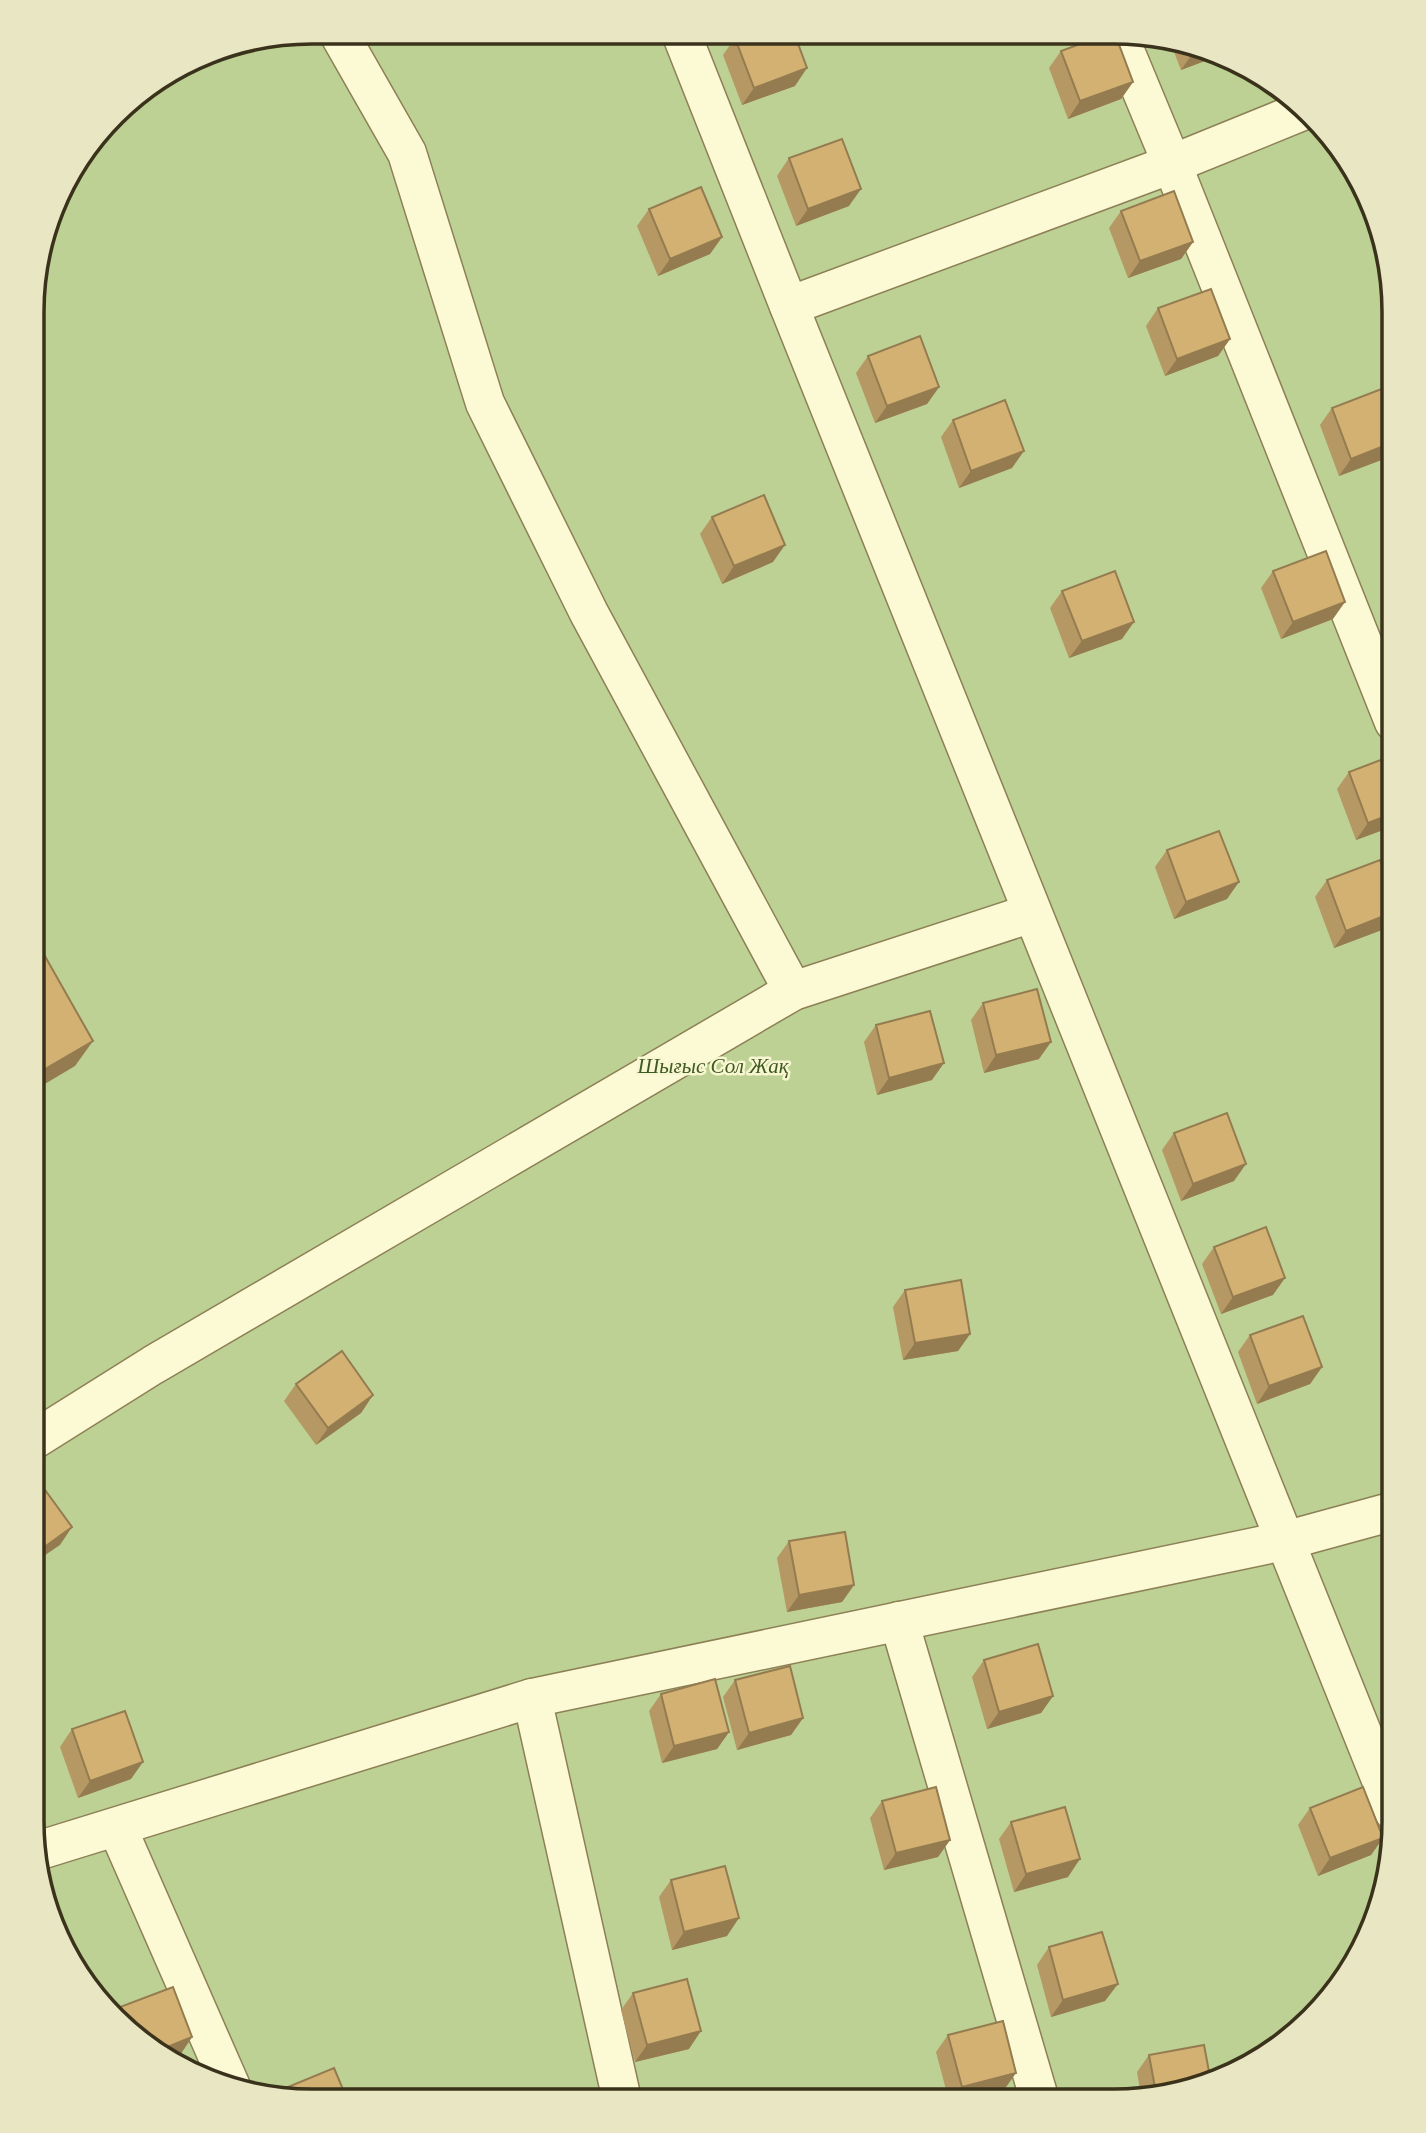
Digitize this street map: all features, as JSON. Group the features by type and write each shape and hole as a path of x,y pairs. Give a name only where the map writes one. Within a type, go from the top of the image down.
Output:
{"street":[{"path":"345,44 407,153 485,404 589,613 793,991"},
{"path":"685,44 1382,1782"},
{"path":"1122,44 1382,692"},
{"path":"789,306 1172,164 1295,114"},
{"path":"44,1433 153,1365 793,991 1032,913"},
{"path":"45,1849 532,1698 1284,1541 1382,1514"},
{"path":"900,1621 1036,2089"},
{"path":"532,1698 620,2089"},
{"path":"117,1827 225,2075"}],"green space":[{"name":"Шығыс Сол Жақ","path":"294,44 1149,46 1184,53 1217,64 1278,99 1304,122 1327,148 1355,193 1373,242 1382,294 1382,1839 1373,1891 1362,1924 1327,1985 1304,2011 1278,2034 1233,2062 1184,2080 1132,2089 294,2089 242,2080 209,2069 148,2034 122,2011 99,1985 71,1940 53,1891 44,1839 44,294 53,242 71,193 99,148 122,122 148,99 193,71 242,53"}],"building":[{"path":"737,44 798,44 807,68 754,88"},
{"path":"1080,44 1119,44 1133,82 1080,101 1061,51"},
{"path":"842,139 861,189 808,209 789,158"},
{"path":"701,187 722,237 670,259 649,209"},
{"path":"1174,191 1193,242 1140,261 1121,211"},
{"path":"1211,289 1230,339 1177,359 1158,308"},
{"path":"920,336 939,387 887,406 868,356"},
{"path":"1382,389 1382,447 1351,459 1332,408"},
{"path":"1005,400 1024,451 971,471 953,420"},
{"path":"764,495 785,545 734,566 712,517"},
{"path":"1326,551 1345,602 1293,622 1273,571"},
{"path":"1115,571 1134,622 1082,641 1062,591"},
{"path":"1382,760 1382,818 1368,823 1349,772"},
{"path":"1219,831 1239,882 1186,902 1167,850"},
{"path":"1380,860 1382,917 1346,931 1327,880"},
{"path":"44,954 93,1041 44,1070"},
{"path":"1037,989 1051,1042 996,1055 983,1003"},
{"path":"930,1011 944,1063 889,1078 876,1025"},
{"path":"1227,1113 1246,1164 1193,1184 1174,1133"},
{"path":"1266,1227 1285,1278 1233,1297 1214,1247"},
{"path":"961,1280 970,1334 915,1343 905,1290"},
{"path":"1303,1316 1322,1367 1269,1386 1250,1335"},
{"path":"342,1351 373,1395 328,1428 296,1384"},
{"path":"44,1488 72,1527 44,1547"},
{"path":"845,1532 854,1585 799,1595 789,1541"},
{"path":"1038,1644 1053,1696 999,1712 984,1660"},
{"path":"790,1666 803,1718 749,1733 735,1680"},
{"path":"715,1679 729,1732 674,1746 661,1694"},
{"path":"125,1711 143,1762 90,1781 72,1729"},
{"path":"936,1787 950,1840 896,1853 882,1801"},
{"path":"1363,1787 1382,1838 1330,1858 1310,1808"},
{"path":"1065,1807 1080,1859 1026,1874 1011,1822"},
{"path":"725,1866 739,1918 684,1932 671,1880"},
{"path":"1102,1932 1118,1984 1063,2000 1049,1947"},
{"path":"687,1979 701,2031 647,2045 633,1993"},
{"path":"173,1987 192,2037 168,2047 148,2034 120,2007"},
{"path":"1003,2021 1016,2073 962,2087 948,2035"},
{"path":"1204,2045 1209,2072 1155,2086 1149,2055"},
{"path":"334,2068 343,2089 294,2089 285,2088"}]}
